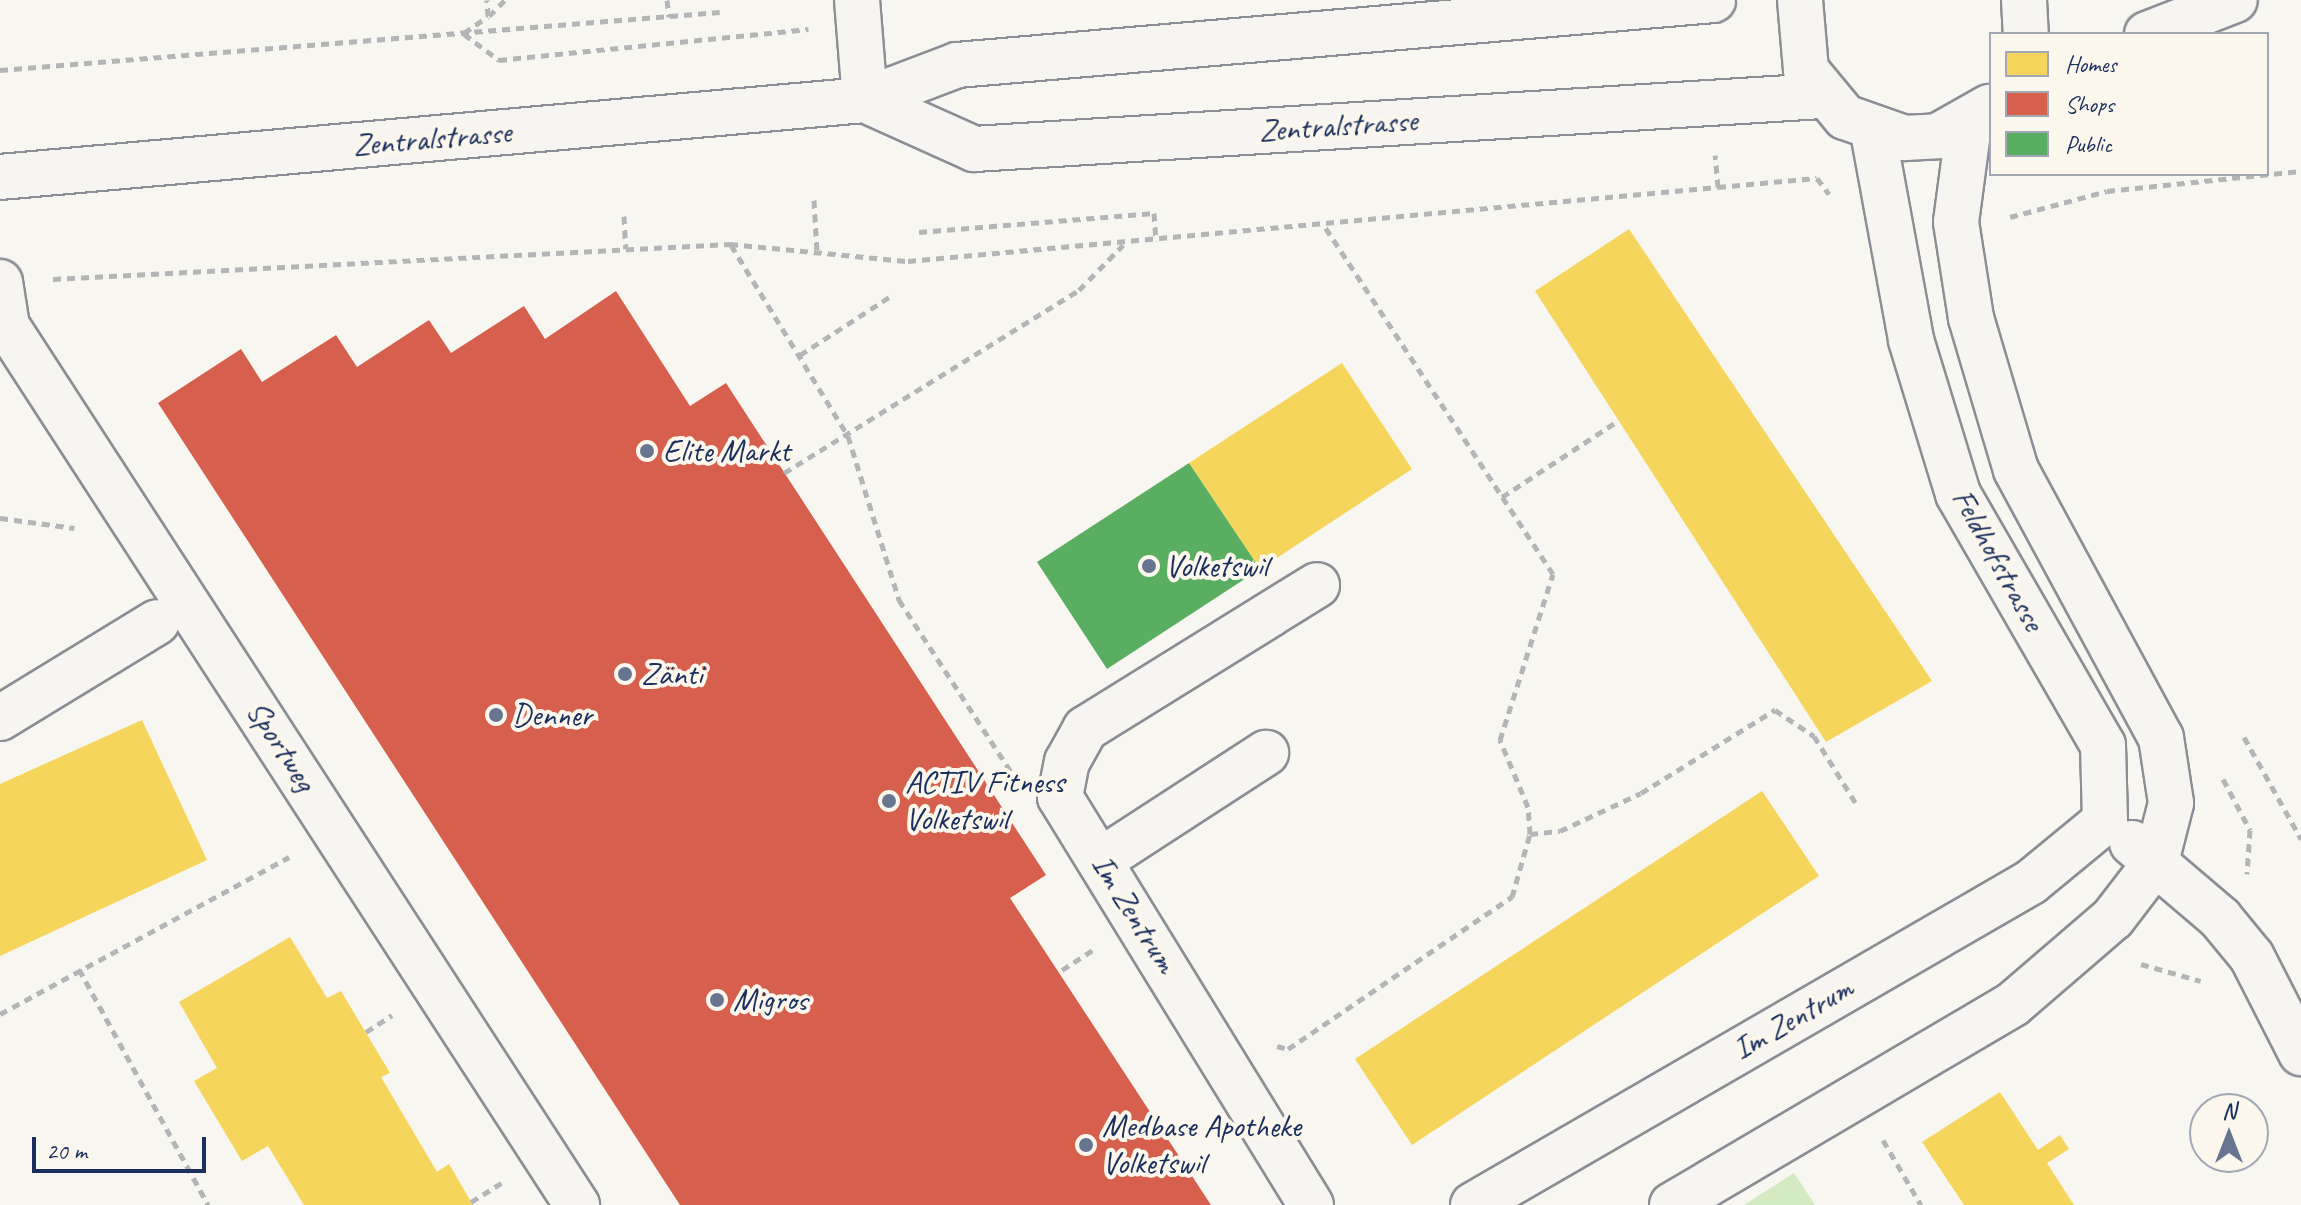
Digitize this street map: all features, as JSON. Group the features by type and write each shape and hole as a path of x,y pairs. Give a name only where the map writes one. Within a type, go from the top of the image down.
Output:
{"street":[{"path":"857,0 865,100"},
{"name":"Zentralstrasse","path":"0,177 865,100 957,65 1713,0"},
{"path":"1800,0 1798,41 1822,96 1873,132 1916,138 1980,114"},
{"path":"2024,0 2026,32"},
{"path":"2152,32 2235,0"},
{"name":"Zentralstrasse","path":"865,100 974,149 1822,96"},
{"name":"Feldhofstrasse","path":"1980,114 1956,222 1971,318 2016,470 2161,738 2171,803 2156,862"},
{"name":"Feldhofstrasse","path":"1873,132 1911,340 1958,494 2103,745 2105,821"},
{"name":"Sportweg","path":"0,282 7,326 577,1205"},
{"name":"Im Zentrum","path":"1311,1205 1060,797 1067,762 1085,729 1317,585"},
{"path":"0,718 157,622"},
{"path":"1101,860 1266,753"},
{"path":"2105,821 2220,918 2252,957 2301,1053"},
{"name":"Im Zentrum","path":"1473,1205 2031,882 2105,821"},
{"path":"1672,1205 2013,1004 2113,918 2156,862"}],"path":[{"path":"487,0 488,16"},
{"path":"463,34 505,0"},
{"path":"667,0 669,17"},
{"path":"0,70 720,12"},
{"path":"0,282 730,244 908,261 1124,244 1718,187 1711,102"},
{"path":"814,200 817,252"},
{"path":"919,232 1154,213 1156,241"},
{"path":"624,216 626,249"},
{"path":"1200,1021 1288,1049 1512,897 1530,834 1528,807 1500,740 1553,574 1323,224"},
{"path":"730,244 848,436 899,600 993,755 1014,776"},
{"path":"784,473 1079,290 1124,244"},
{"path":"800,355 894,294"},
{"path":"1502,497 1619,420"},
{"path":"1530,834 1560,831 1641,793 1775,710 1814,736 1857,805"},
{"path":"2244,737 2301,839"},
{"path":"0,1014 336,832"},
{"path":"2126,970 2140,964 2206,982 2252,957"},
{"path":"79,969 208,1205"},
{"path":"1879,1134 1921,1205"}],"green space":[{"path":"1794,1173 1815,1205 1744,1205"}],"building: Homes":[{"path":"1629,229 1932,681 1826,742 1535,291"},
{"path":"1342,363 1412,469 1260,569 1189,463"},
{"path":"142,720 207,860 0,956 0,784"},
{"path":"1762,791 1819,876 1412,1145 1355,1059"},
{"path":"290,937 327,998 341,991 390,1073 381,1077 437,1172 449,1164 473,1205 304,1205 268,1146 242,1161 194,1081 217,1068 179,1002"},
{"path":"2000,1092 2038,1150 2060,1135 2069,1149 2047,1163 2074,1205 1964,1205 1922,1142"}],"building: Shops":[{"name":"Zänti","path":"616,291 690,406 726,383 1046,875 1010,898 1211,1205 680,1205 158,403 241,349 262,382 336,335 357,367 429,320 451,353 524,306 545,339"}],"building: Public":[{"name":"Volketswil","path":"1189,463 1260,569 1107,669 1037,562"}],"place":[{"name":"Elite Markt","path":"647,451"},
{"name":"Volketswil","path":"1149,566"},
{"name":"Zänti","path":"625,674"},
{"name":"Denner","path":"496,715"},
{"name":"ACTIV Fitness Volketswil","path":"889,801"},
{"name":"Migros","path":"717,1000"},
{"name":"Medbase Apotheke Volketswil","path":"1086,1145"}]}
